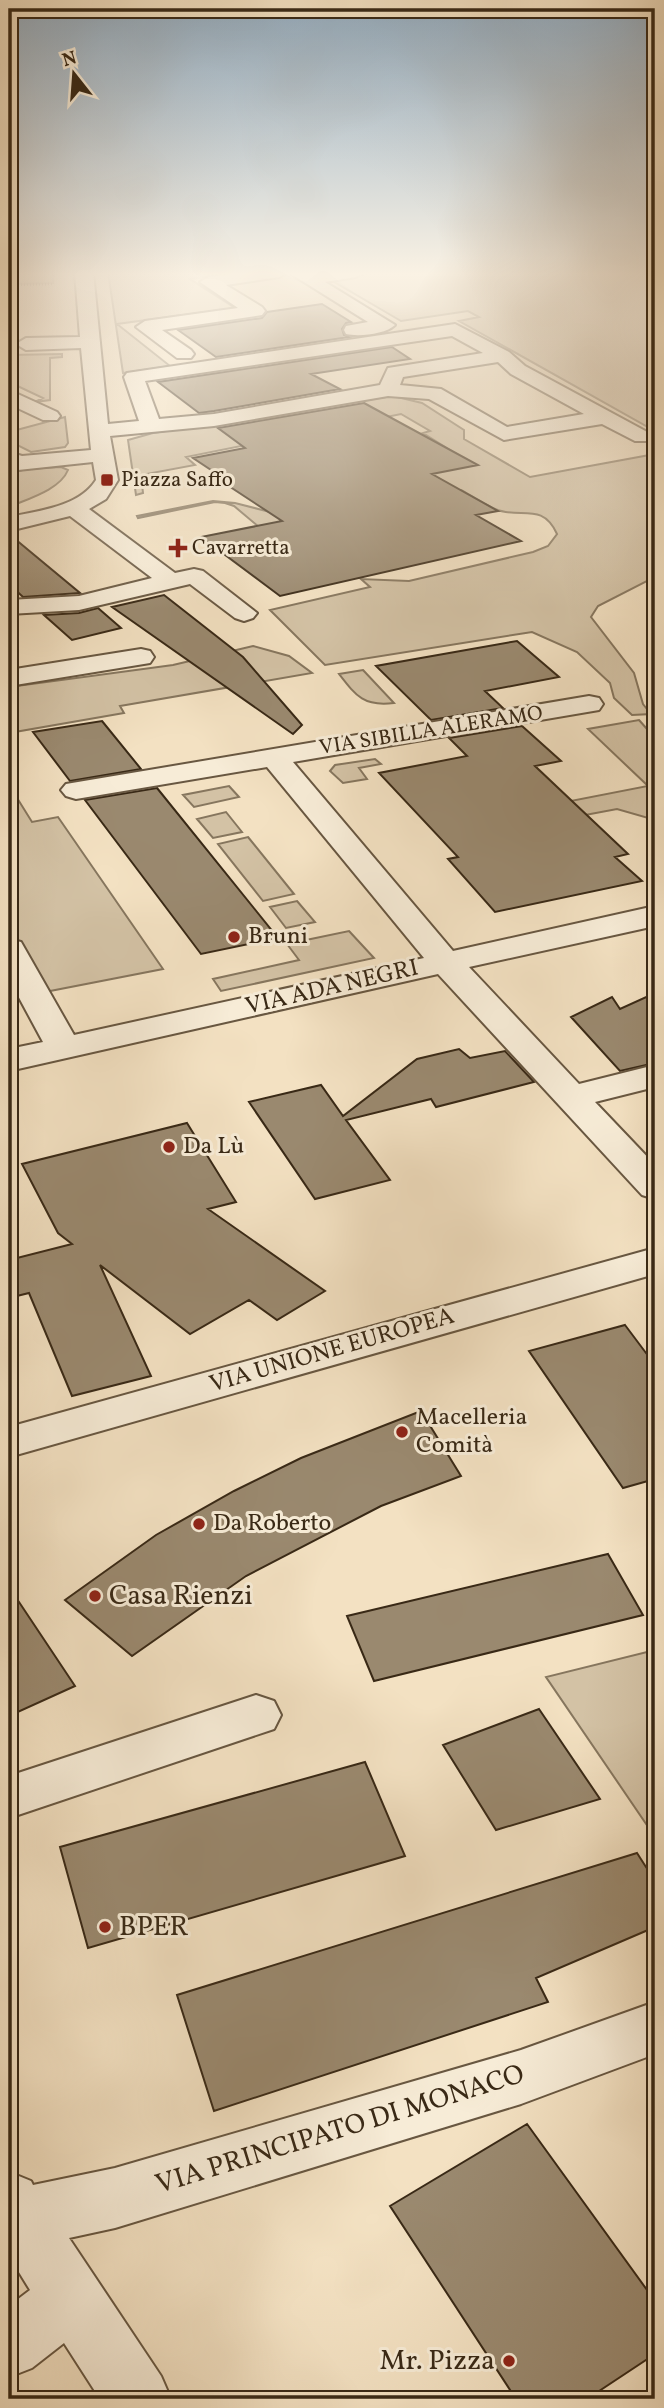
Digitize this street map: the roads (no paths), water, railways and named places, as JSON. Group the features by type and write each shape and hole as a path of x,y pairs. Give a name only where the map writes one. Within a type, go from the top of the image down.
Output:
{"street":[{"path":"9,524 37,519 72,506 98,494 107,480 93,384"},
{"path":"137,384 152,427"},
{"path":"388,390 391,384"},
{"path":"545,384 642,438"},
{"path":"98,431 214,420 388,390 434,393 504,434 605,417"},
{"path":"9,396 50,416 19,424"},
{"path":"12,462 102,455"},
{"path":"72,506 171,581"},
{"path":"9,607 79,603 194,576 244,613"},
{"path":"9,678 141,657"},
{"name":"VIA SIBILLA ALERAMO","path":"76,790 589,704"},
{"name":"VIA SIBILLA ALERAMO","path":"274,757 446,963 655,1188"},
{"name":"VIA ADA NEGRI","path":"9,1060 655,916"},
{"path":"9,949 64,1048"},
{"path":"570,1097 655,1076"},
{"name":"VIA UNIONE EUROPEA","path":"9,1442 655,1261"},
{"path":"9,1797 256,1715"},
{"name":"VIA PRINCIPATO DI MONACO","path":"14,2210 115,2197 521,2077 655,2028"},
{"path":"14,2210 138,2399"},
{"path":"9,2345 71,2299"}],"place":[{"name":"Piazza Saffo","path":"107,480"},
{"name":"Cavarretta","path":"178,548"},
{"name":"Bruni","path":"234,937"},
{"name":"Da Lù","path":"169,1147"},
{"name":"Macelleria Comità","path":"402,1432"},
{"name":"Da Roberto","path":"199,1524"},
{"name":"Casa Rienzi","path":"95,1596"},
{"name":"BPER","path":"105,1927"},
{"name":"Mr. Pizza","path":"509,2361"}]}
